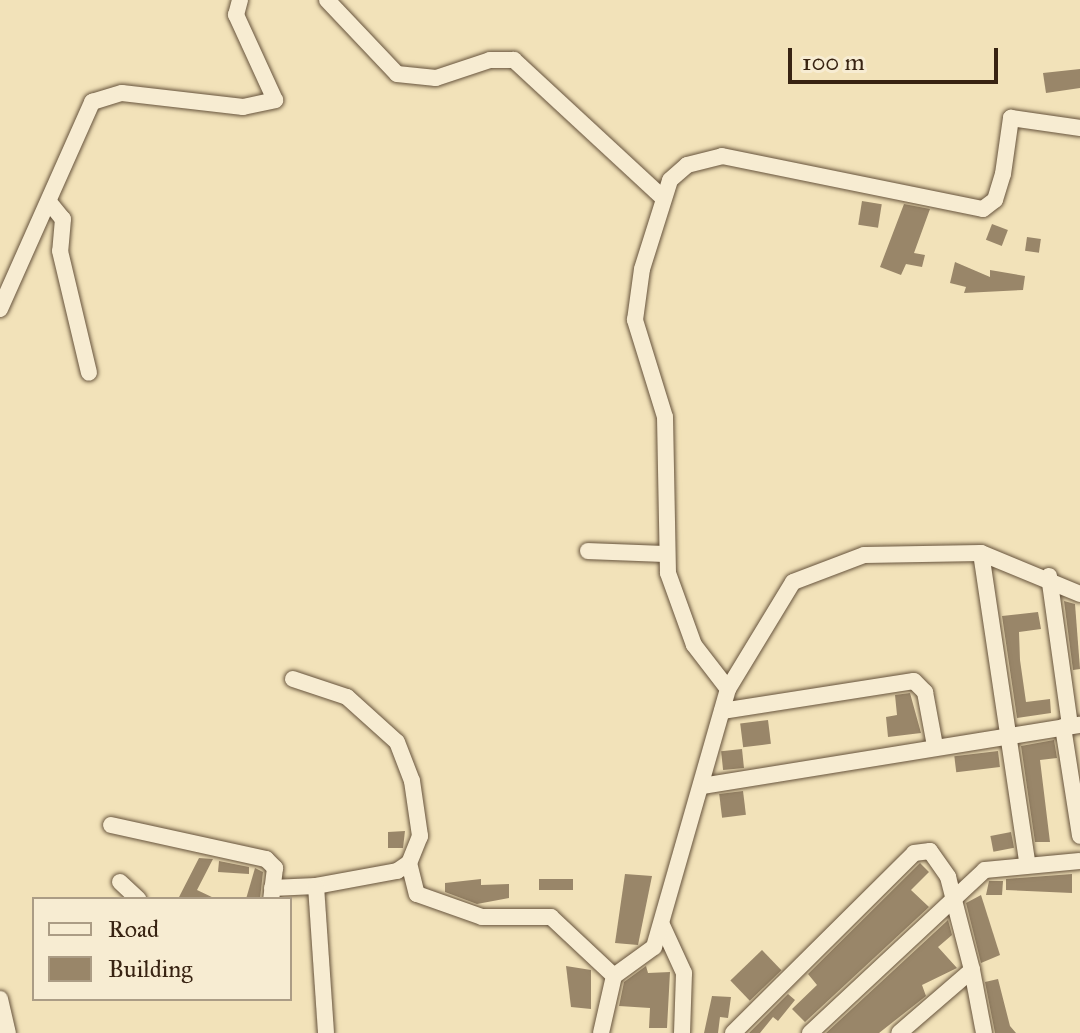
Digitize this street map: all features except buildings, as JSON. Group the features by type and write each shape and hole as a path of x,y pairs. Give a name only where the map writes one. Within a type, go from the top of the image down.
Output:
{"street":[{"path":"0,309 49,202 87,108 101,97 272,103 277,95 236,15 240,0"},
{"path":"327,0 397,74 436,78 490,60 514,60 662,197"},
{"path":"728,689 694,645 663,554 665,417 634,305 662,197 676,173 722,156 983,209 1003,174 1011,118 1080,128"},
{"path":"49,202 63,219 60,251 89,373"},
{"path":"588,551 663,554"},
{"path":"981,553 1005,734 1027,862"},
{"path":"601,1033 614,976 648,954 662,925 728,689 800,577 864,555 981,553 1049,576 1080,594"},
{"path":"1049,576 1071,726 1080,836"},
{"path":"293,679 347,697 397,742 412,781 420,836 409,863 417,894 482,917 551,917 614,976"},
{"path":"722,711 914,681 925,692 935,746"},
{"path":"702,786 1005,734 1071,726"},
{"path":"111,825 257,855 275,868 271,894 316,886 363,883 409,863"},
{"path":"733,1033 914,853 935,853 952,895 972,970 984,1033"},
{"path":"810,1033 952,895 990,867 1027,862 1080,861"},
{"path":"120,882 136,897"},
{"path":"316,886 326,1033"},
{"path":"662,925 684,973 682,1033"},
{"path":"899,1033 972,970"},
{"path":"0,999 8,1033"}]}
